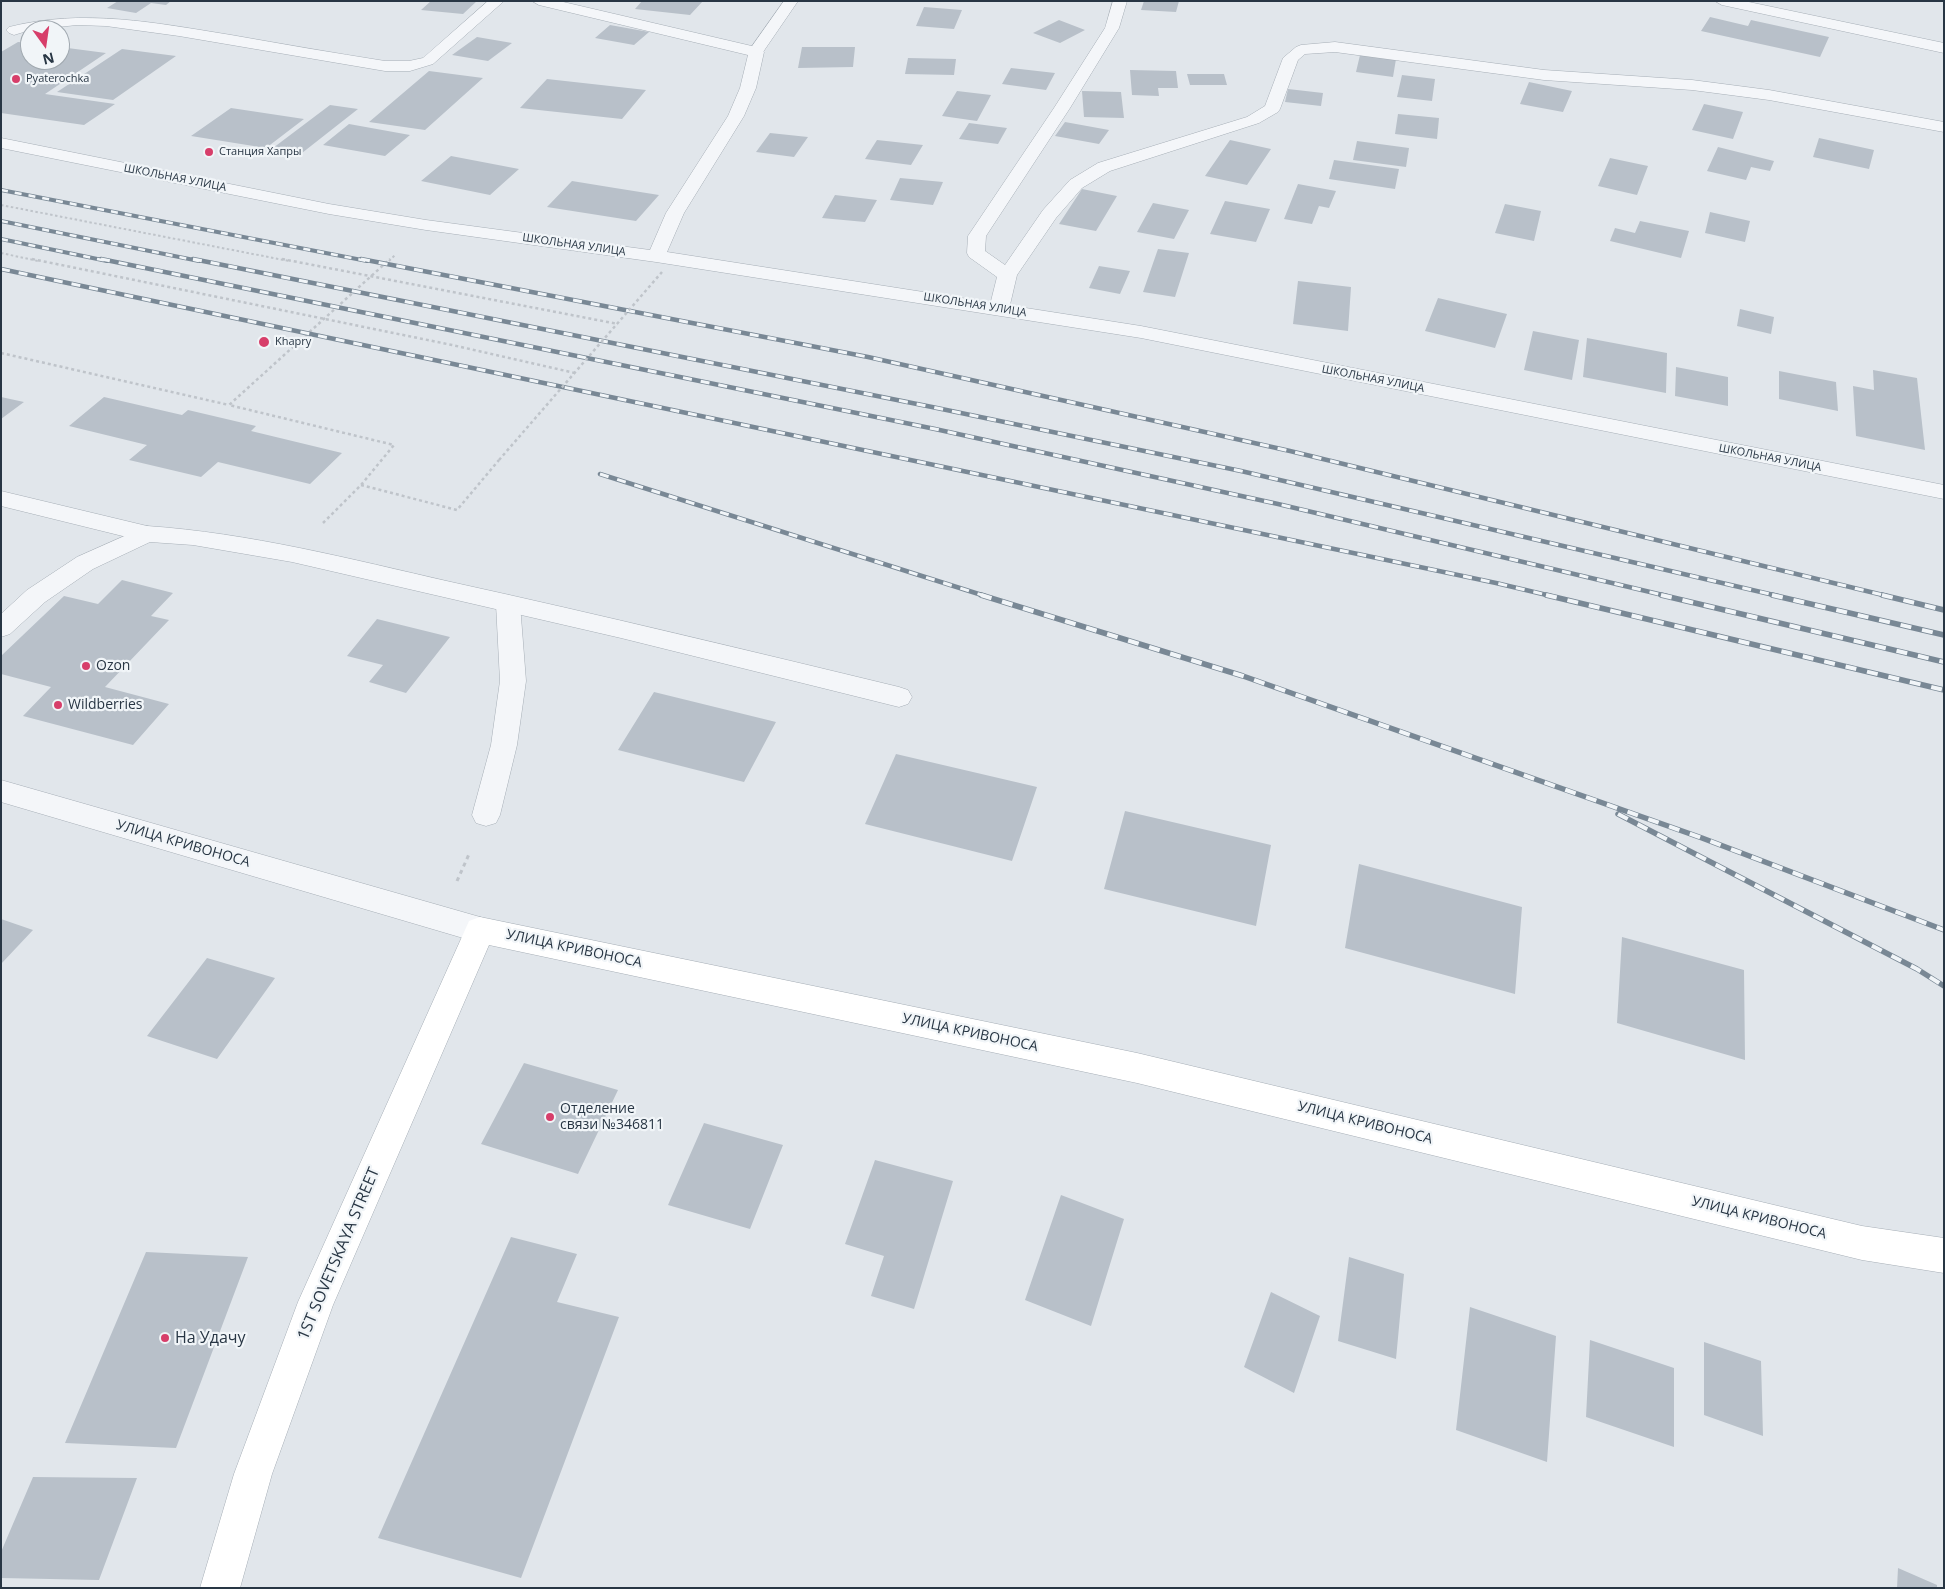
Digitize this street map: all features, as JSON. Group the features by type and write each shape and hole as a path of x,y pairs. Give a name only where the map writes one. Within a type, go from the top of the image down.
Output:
{"street":[{"path":"6,32 61,22 106,22 179,31 385,66 410,66 428,61 497,1"},
{"path":"539,1 756,52"},
{"path":"659,264 675,214 736,116 748,88 756,52 791,1"},
{"path":"1007,275 976,253 977,236 1062,108 1112,28 1120,1"},
{"path":"1722,1 1944,48"},
{"path":"999,309 1007,275 1049,214 1076,184 1104,167 1253,120 1272,109 1290,58 1301,50 1316,47 1335,47 1544,75 1692,85 1769,95 1944,127"},
{"name":"ШКОЛЬНАЯ УЛИЦА","path":"1,143 329,208 659,264 999,309 1150,334 1944,492"},
{"path":"1,498 146,534 193,537 292,554 621,629 899,697"},
{"path":"1,628 36,596 85,563 146,534"},
{"path":"486,815 504,745 513,681 508,604"},
{"name":"УЛИЦА КРИВОНОСА","path":"1,791 480,930 1137,1068 1862,1243 1944,1256"},
{"name":"1ST SOVETSKAYA STREET","path":"220,1588 253,1474 316,1302 480,930"}],"path":[{"path":"1,205 618,324"},
{"path":"229,405 426,225"},
{"path":"1,253 452,345 575,373"},
{"path":"361,484 457,510 618,324 659,264"},
{"path":"1,353 394,445 361,484 292,554"},
{"path":"440,918 486,815"}],"building":[{"path":"118,1 171,1 166,5 151,3 136,13 107,8"},
{"path":"431,1 477,1 463,14 421,10"},
{"path":"642,1 703,1 690,15 635,9"},
{"path":"1144,1 1179,1 1176,12 1141,10"},
{"path":"924,7 962,10 954,29 916,26"},
{"path":"1710,17 1748,26 1751,20 1829,37 1820,57 1701,31"},
{"path":"1059,20 1085,30 1060,43 1033,33"},
{"path":"610,25 649,32 634,45 595,38"},
{"path":"477,37 512,43 488,61 452,55"},
{"path":"20,42 20,70 70,70 70,48 106,53 45,94 115,104 84,125 1,113 1,52"},
{"path":"802,47 855,47 853,67 798,68"},
{"path":"122,49 176,56 113,100 57,92"},
{"path":"1360,55 1396,59 1393,77 1356,72"},
{"path":"908,58 956,59 954,75 905,74"},
{"path":"1011,68 1055,73 1046,90 1002,84"},
{"path":"1130,70 1176,71 1178,88 1158,88 1159,96 1132,95"},
{"path":"429,71 483,78 425,130 369,122"},
{"path":"1187,74 1224,74 1227,85 1190,85"},
{"path":"1402,75 1435,79 1432,101 1397,97"},
{"path":"547,79 646,90 622,119 520,108"},
{"path":"1529,82 1572,91 1563,112 1520,104"},
{"path":"1288,89 1323,93 1321,106 1285,102"},
{"path":"957,91 991,95 977,121 942,116"},
{"path":"1082,91 1121,92 1124,118 1084,117"},
{"path":"1704,104 1743,112 1733,139 1692,130"},
{"path":"330,105 358,109 302,153 273,148"},
{"path":"231,108 304,119 266,148 191,136"},
{"path":"1398,114 1439,118 1437,139 1395,134"},
{"path":"1065,122 1109,130 1099,144 1055,136"},
{"path":"969,123 1007,128 998,144 959,139"},
{"path":"349,124 410,135 385,156 323,145"},
{"path":"770,133 808,137 794,157 756,152"},
{"path":"1819,138 1874,150 1869,169 1813,157"},
{"path":"877,140 923,145 911,165 865,159"},
{"path":"1230,140 1271,149 1247,185 1205,176"},
{"path":"1357,141 1409,148 1406,167 1353,160"},
{"path":"1718,147 1774,161 1770,171 1751,167 1746,180 1707,171"},
{"path":"451,156 519,169 490,195 421,181"},
{"path":"1610,158 1648,166 1637,195 1598,186"},
{"path":"1334,160 1399,169 1395,189 1329,179"},
{"path":"900,178 943,182 933,205 890,200"},
{"path":"572,181 659,195 636,221 547,207"},
{"path":"1298,184 1336,191 1329,208 1319,206 1312,224 1284,219"},
{"path":"1082,189 1117,196 1096,231 1059,224"},
{"path":"835,195 877,200 865,222 822,218"},
{"path":"1225,201 1270,209 1256,242 1210,234"},
{"path":"1153,203 1189,210 1174,239 1137,232"},
{"path":"1505,204 1541,211 1534,241 1495,233"},
{"path":"1710,212 1750,221 1745,242 1705,233"},
{"path":"1640,221 1689,231 1681,258 1610,241 1615,228 1635,233"},
{"path":"1158,249 1189,253 1175,297 1143,292"},
{"path":"1099,266 1130,271 1120,294 1089,288"},
{"path":"1298,281 1351,287 1348,331 1293,324"},
{"path":"1438,298 1507,314 1495,348 1425,331"},
{"path":"1740,309 1774,317 1771,334 1737,326"},
{"path":"1533,331 1579,340 1572,380 1524,370"},
{"path":"1587,338 1667,353 1666,393 1583,377"},
{"path":"1676,367 1728,377 1728,406 1675,396"},
{"path":"1873,370 1917,378 1925,450 1856,436 1853,386 1874,390"},
{"path":"1779,371 1836,382 1838,411 1779,399"},
{"path":"1,397 24,402 1,419"},
{"path":"104,397 182,415 188,410 256,426 251,431 342,453 310,484 218,462 201,477 129,460 147,445 69,426"},
{"path":"122,580 173,593 151,616 169,620 105,687 169,704 133,745 23,716 51,687 1,674 1,656 64,596 98,604"},
{"path":"377,619 450,637 406,693 369,682 383,665 347,656"},
{"path":"654,692 776,722 744,782 618,750"},
{"path":"896,754 1037,787 1012,861 865,824"},
{"path":"1125,811 1271,845 1256,926 1104,889"},
{"path":"1359,864 1522,907 1515,994 1345,948"},
{"path":"1,919 33,930 1,964"},
{"path":"1622,937 1744,970 1745,1060 1617,1023"},
{"path":"207,958 275,978 217,1059 147,1036"},
{"name":"Отделение связи №346811","path":"524,1063 618,1090 578,1174 481,1144"},
{"path":"704,1123 783,1145 750,1229 668,1205"},
{"path":"875,1160 953,1181 914,1309 871,1296 884,1256 845,1244"},
{"path":"1061,1195 1124,1219 1091,1326 1025,1300"},
{"path":"511,1237 577,1254 557,1302 619,1317 521,1578 378,1538"},
{"path":"146,1252 248,1257 176,1448 65,1443"},
{"path":"1349,1257 1404,1274 1396,1359 1338,1341"},
{"path":"1271,1292 1320,1316 1294,1393 1244,1367"},
{"path":"1470,1307 1556,1336 1547,1462 1456,1430"},
{"path":"1590,1340 1674,1368 1674,1447 1586,1417"},
{"path":"1704,1342 1761,1361 1763,1436 1704,1415"},
{"path":"33,1477 137,1478 99,1580 1,1578 1,1552"},
{"path":"1898,1568 1937,1585 1937,1588 1897,1588"}],"railway":[{"path":"1,190 367,261"},
{"path":"1,221 199,261"},
{"path":"1,239 107,261"},
{"path":"101,259 935,429 1278,504 1667,596"},
{"path":"193,259 1241,471 1778,596"},
{"path":"361,259 868,357 1290,451 1887,596"},
{"path":"1,269 1551,596"},
{"path":"600,474 985,596"},
{"path":"981,595 1243,676 1702,838 1944,930"},
{"path":"1546,595 1944,690"},
{"path":"1661,595 1944,662"},
{"path":"1772,595 1944,635"},
{"path":"1882,595 1944,610"},
{"path":"1618,814 1917,969 1944,986"}],"place":[{"name":"Pyaterochka","path":"16,79"},
{"name":"Станция Хапры","path":"209,152"},
{"name":"Khapry","path":"264,342"},
{"name":"Ozon","path":"86,666"},
{"name":"Wildberries","path":"58,705"},
{"name":"Отделение связи №346811","path":"550,1117"},
{"name":"На Удачу","path":"165,1338"}]}
